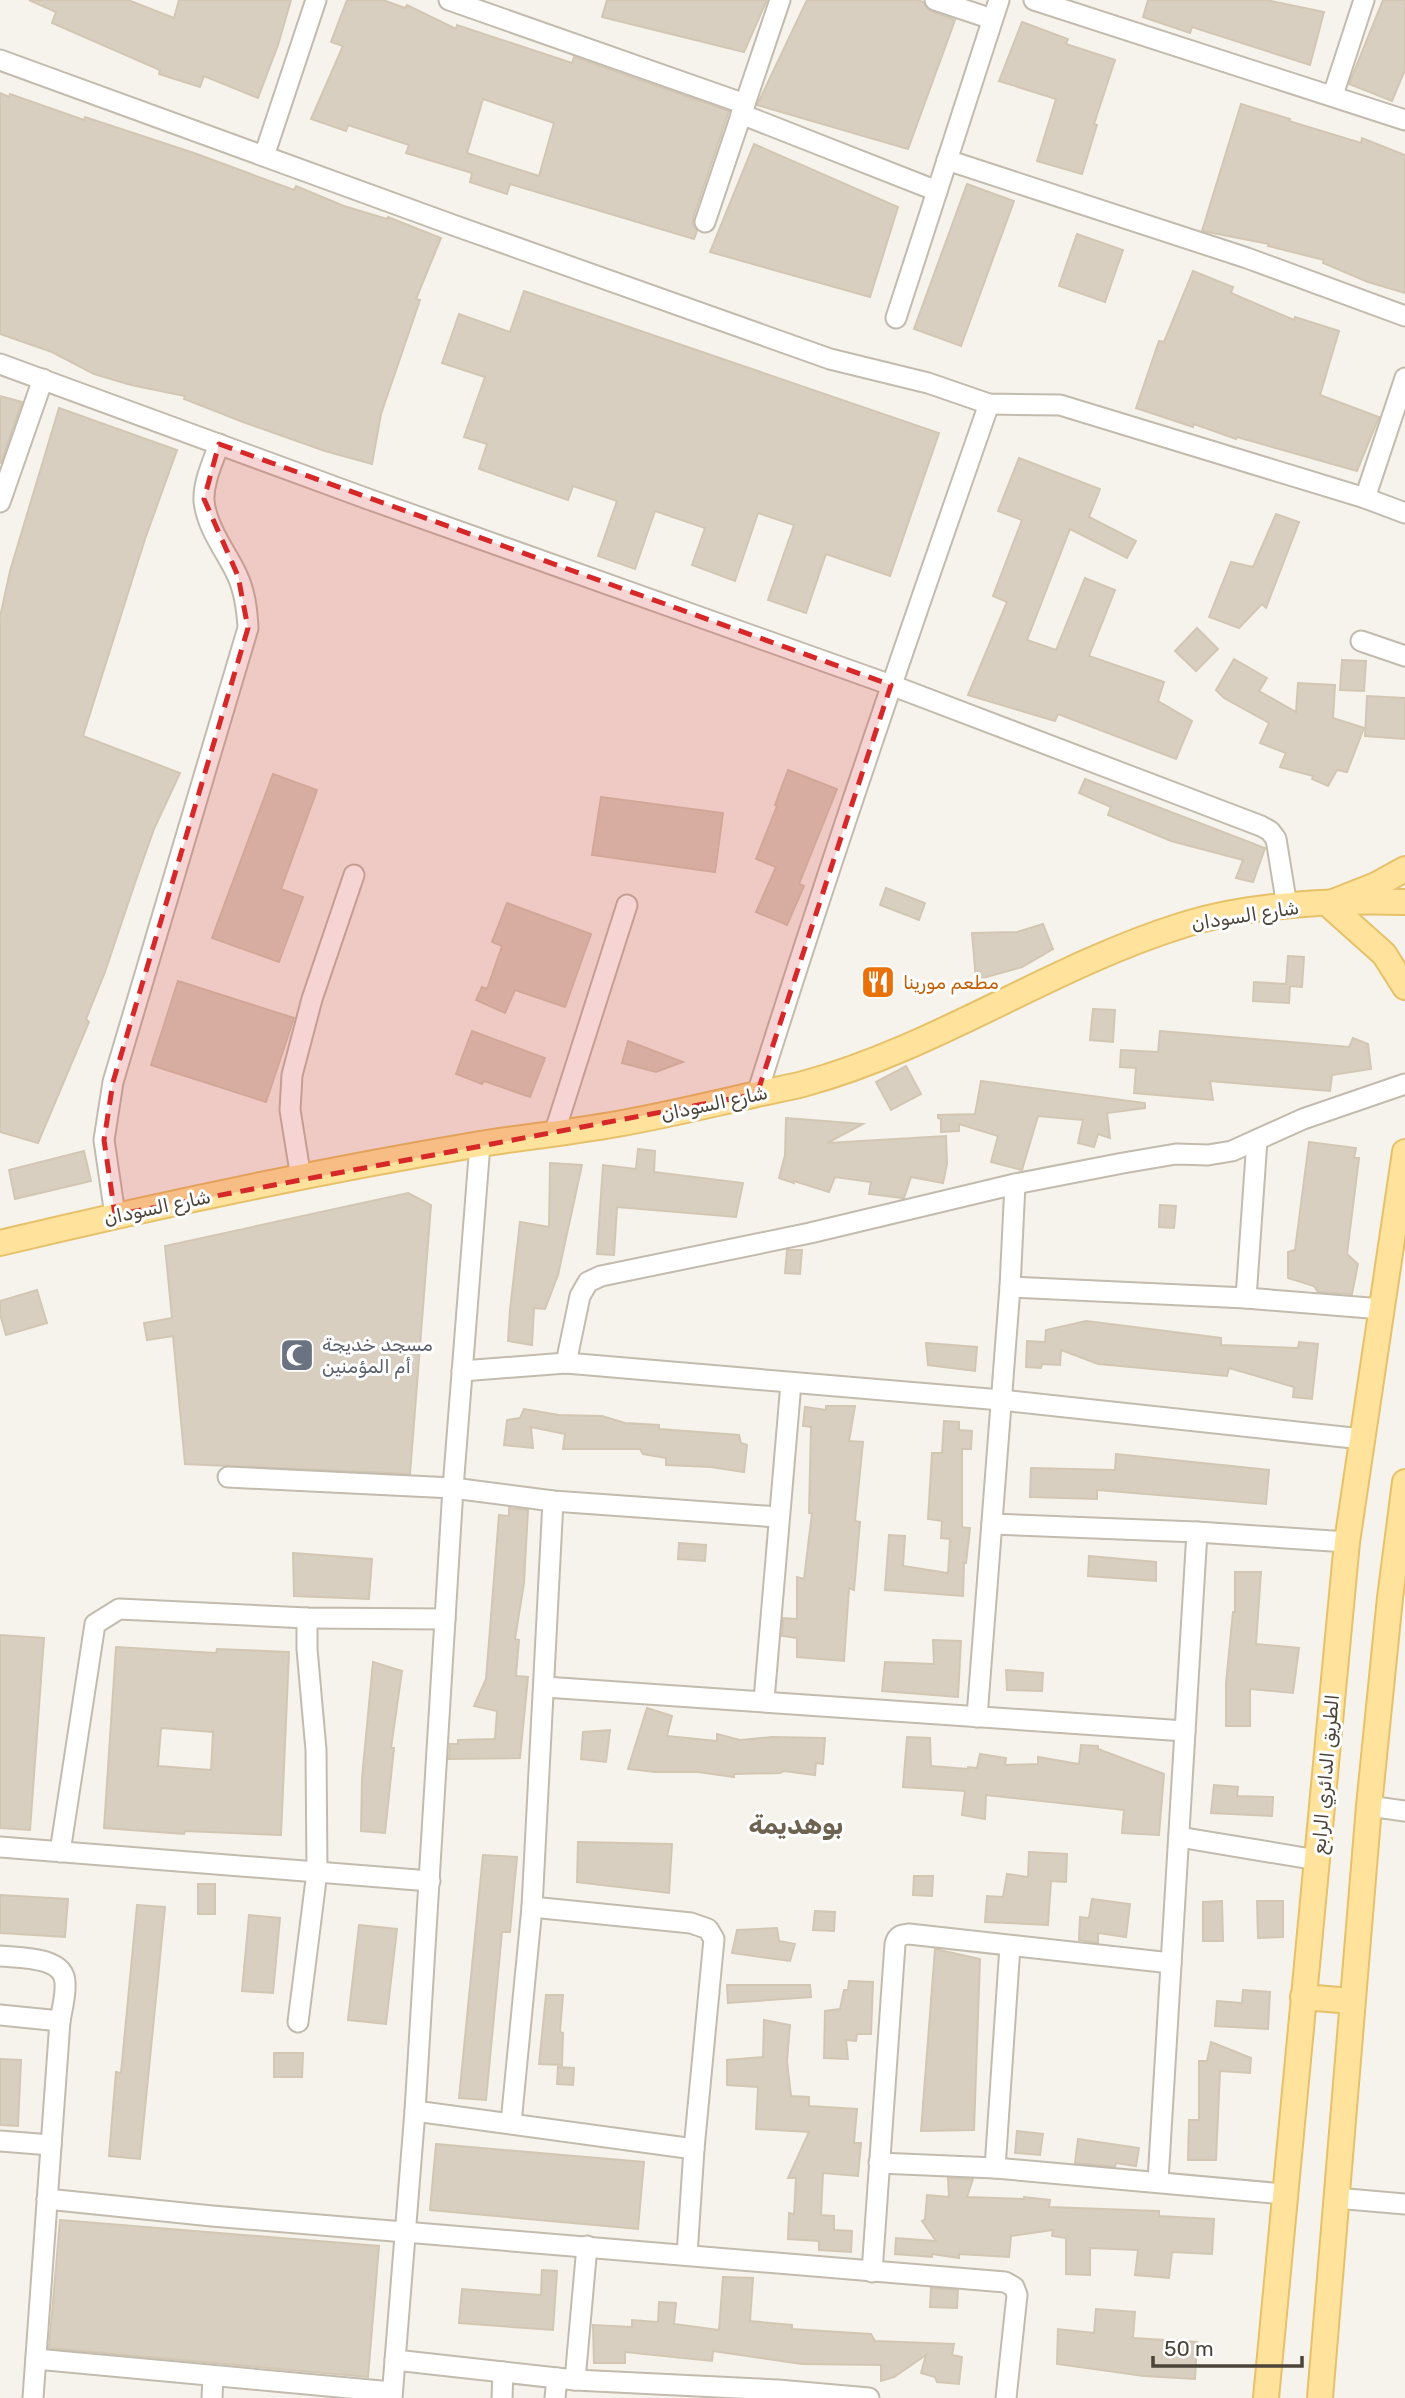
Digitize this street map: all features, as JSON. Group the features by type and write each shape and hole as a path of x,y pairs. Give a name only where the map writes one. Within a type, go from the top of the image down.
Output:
{"main road":[{"path":"1405,869 1376,885 1328,904 1384,954 1405,987"},
{"name":"شارع السودان","path":"0,1243 115,1215 301,1178 480,1144 620,1124 800,1085 878,1060 1102,955 1171,929 1217,916 1287,906 1364,901 1405,902"},
{"name":"الطريق الدائري الرابع","path":"1266,2398 1347,1542 1405,1152"},
{"path":"1321,2398 1369,1806 1404,1495"},
{"path":"1303,1997 1352,2001"}],"street":[{"path":"264,156 316,0"},
{"path":"449,0 743,109 937,191"},
{"path":"705,222 780,0"},
{"path":"935,0 992,19"},
{"path":"896,318 999,0"},
{"path":"1034,0 1405,120"},
{"path":"1333,95 1364,0"},
{"path":"0,60 830,359 929,383 989,404 1060,405 1405,513"},
{"path":"947,160 1247,258 1405,316"},
{"path":"0,364 891,685 1261,826 1270,831 1276,839 1287,906"},
{"path":"1364,498 1405,378"},
{"path":"0,502 43,379"},
{"path":"757,1094 891,685 989,404"},
{"path":"115,1215 104,1140 113,1082 248,628 247,604 238,576 208,517 204,499 206,481 219,444"},
{"path":"1361,641 1405,656"},
{"path":"301,1178 290,1110 292,1074 312,999 354,875"},
{"path":"554,1134 627,905"},
{"path":"566,1363 580,1296 588,1282 601,1276 810,1233 1015,1184 1176,1154 1208,1155 1232,1150 1303,1119 1405,1083"},
{"path":"1247,1298 1257,1140"},
{"path":"37,2359 392,2395 415,2111 453,1488 480,1144"},
{"path":"977,1717 1010,1287 1015,1184"},
{"path":"1010,1287 1247,1298 1382,1309"},
{"path":"462,1371 566,1363 1001,1400 1362,1439"},
{"path":"764,1700 791,1383"},
{"path":"228,1477 453,1488 553,1501 778,1517"},
{"path":"511,2123 532,1907 553,1501"},
{"path":"992,1524 1196,1532 1347,1542"},
{"path":"1158,2181 1196,1532"},
{"path":"60,1852 95,1624 119,1609 307,1618 445,1619"},
{"path":"298,2022 317,1872 317,1750 307,1649 307,1618"},
{"path":"545,1687 1185,1731"},
{"path":"1369,1806 1405,1811"},
{"path":"1179,1837 1317,1860"},
{"path":"0,1847 430,1881"},
{"path":"532,1907 691,1923 708,1929 713,1939 687,2255"},
{"path":"872,2272 897,1938 902,1934 909,1934 1171,1963"},
{"path":"995,2168 1010,1946"},
{"path":"0,1956 51,1963 61,1971 66,1980 60,2021 33,2398"},
{"path":"0,2015 60,2021"},
{"path":"415,2111 694,2149"},
{"path":"0,2141 51,2145"},
{"path":"879,2162 995,2168 1284,2194"},
{"path":"1336,2198 1405,2204"},
{"path":"47,2199 404,2233 1005,2282 1014,2287 1017,2295 1006,2398"},
{"path":"555,2398 566,2379 587,2246"},
{"path":"395,2360 566,2379 778,2390 869,2398"},
{"path":"502,2398 503,2372"},
{"path":"212,2398 213,2376"}],"highlighted area":[{"path":"219,444 891,685 757,1094 115,1215 104,1140 113,1082 248,628 238,576 204,499"}],"building":[{"path":"29,0 128,0 174,18 179,0 291,0 258,98 204,76 200,87 159,74 160,70 52,23 56,12"},
{"path":"347,0 383,0 405,8 407,5 456,29 457,25 572,63 574,57 729,111 693,218 697,231 694,239 510,184 507,194 470,182 472,173 406,153 409,145 348,125 346,131 311,119 343,46 331,42","holes":["483,99 554,123 539,176 467,153"]},
{"path":"607,0 767,0 744,52 602,17"},
{"path":"807,0 918,0 931,11 955,20 908,149 757,105"},
{"path":"1148,0 1266,0 1324,12 1310,65 1192,27 1190,33 1143,17"},
{"path":"1383,0 1405,0 1405,70 1392,101 1349,84"},
{"path":"1022,22 1068,39 1066,44 1115,60 1094,124 1097,125 1082,174 1037,161 1056,99 999,81"},
{"path":"0,93 9,97 10,94 84,120 85,117 294,190 296,186 344,206 387,219 388,217 441,238 416,299 420,300 381,414 372,464 325,451 243,422 184,399 185,396 94,374 52,352 0,334"},
{"path":"1241,104 1361,143 1362,138 1405,155 1405,293 1368,282 1323,263 1324,260 1268,246 1269,244 1202,231"},
{"path":"754,144 898,207 870,297 710,252"},
{"path":"967,184 1014,201 961,346 914,329"},
{"path":"1077,234 1123,250 1105,302 1059,286"},
{"path":"1193,271 1233,287 1231,293 1294,320 1295,317 1339,331 1320,395 1379,417 1357,471 1237,437 1236,439 1194,424 1193,427 1136,408 1159,341 1164,342"},
{"path":"524,291 939,433 890,576 826,554 806,613 768,600 794,525 758,513 735,581 692,565 705,528 655,511 635,569 598,556 617,501 573,486 568,500 479,469 487,444 464,437 485,377 442,363 459,314 510,332"},
{"path":"0,396 22,402 1,463 0,463"},
{"path":"59,408 177,450 145,539 83,736 180,773 154,829 86,1019 89,1022 38,1143 0,1132 0,617 10,571"},
{"path":"1019,458 1100,489 1089,517 1136,541 1127,558 1070,529 1027,640 1056,650 1085,578 1115,590 1089,656 1164,682 1158,701 1192,721 1176,759 1058,714 1055,721 968,695 1007,602 993,596 1022,520 998,511"},
{"path":"1276,514 1299,522 1266,608 1262,604 1239,628 1209,617 1231,562 1253,567"},
{"path":"1197,628 1218,649 1196,671 1175,651"},
{"path":"1234,659 1267,678 1259,691 1296,712 1298,683 1335,685 1333,718 1364,728 1347,772 1337,770 1328,786 1312,779 1313,776 1280,767 1286,753 1260,743 1269,723 1224,698 1216,690"},
{"path":"1342,660 1366,661 1364,691 1340,690"},
{"path":"1367,696 1405,698 1405,739 1365,736"},
{"path":"788,770 837,789 799,884 804,886 787,925 756,912 776,867 756,859"},
{"path":"273,774 317,790 281,889 303,897 279,962 212,938"},
{"path":"1085,779 1265,848 1253,882 1236,878 1243,860 1171,841 1108,815 1111,807 1079,793"},
{"path":"601,797 723,813 715,872 592,855"},
{"path":"886,888 925,903 919,920 880,905"},
{"path":"507,903 591,934 565,1007 515,990 505,1013 476,1000 482,987 487,989 502,946 492,942"},
{"path":"1043,924 1053,949 1022,967 976,980 972,933 1017,932"},
{"path":"1288,956 1304,957 1302,987 1290,986 1289,1003 1253,1001 1254,982 1286,984"},
{"path":"178,981 294,1018 266,1102 151,1065"},
{"path":"1093,1009 1115,1010 1113,1042 1090,1040"},
{"path":"472,1031 545,1058 530,1097 456,1074"},
{"path":"1160,1031 1349,1047 1353,1038 1368,1044 1371,1069 1332,1075 1330,1091 1210,1081 1213,1100 1134,1093 1136,1068 1120,1067 1121,1050 1158,1052"},
{"path":"628,1041 683,1062 656,1072 622,1063"},
{"path":"906,1066 921,1094 891,1110 876,1082"},
{"path":"981,1081 1145,1103 1145,1108 1107,1113 1110,1138 1098,1134 1094,1147 1078,1143 1083,1120 1038,1116 1022,1170 991,1162 998,1136 959,1124 959,1131 941,1132 941,1119 938,1115 975,1114"},
{"path":"786,1118 863,1124 827,1143 946,1136 947,1164 943,1183 911,1177 902,1198 869,1194 871,1182 835,1177 829,1192 779,1178 785,1155"},
{"path":"1309,1142 1356,1148 1354,1158 1359,1158 1347,1254 1358,1264 1352,1294 1318,1292 1314,1286 1288,1278 1288,1252 1295,1250"},
{"path":"638,1149 655,1151 654,1172 743,1183 736,1217 617,1207 614,1255 597,1254 603,1165 636,1169"},
{"path":"84,1151 91,1181 15,1199 9,1170"},
{"path":"550,1163 582,1165 558,1275 545,1309 534,1308 532,1345 508,1341 520,1222 549,1227"},
{"name":"مسجد خديجة أم المؤمنين","path":"408,1193 431,1205 410,1474 185,1464 173,1336 147,1340 144,1323 172,1318 165,1246"},
{"path":"1160,1205 1176,1206 1174,1228 1159,1227"},
{"path":"787,1250 802,1250 800,1274 785,1273"},
{"path":"37,1290 47,1323 6,1335 0,1314 0,1301"},
{"path":"1086,1321 1221,1338 1221,1345 1298,1348 1299,1342 1318,1344 1312,1399 1293,1397 1294,1387 1229,1368 1227,1376 1098,1364 1061,1350 1060,1365 1026,1367 1027,1341 1045,1342 1046,1330"},
{"path":"926,1343 977,1347 975,1371 928,1365"},
{"path":"826,1406 855,1406 849,1441 863,1442 855,1521 860,1522 854,1590 849,1588 844,1661 797,1657 797,1638 782,1636 783,1618 797,1619 797,1577 804,1579 812,1513 809,1513 811,1427 803,1426 805,1407 826,1410"},
{"path":"524,1409 559,1415 602,1416 625,1423 659,1425 659,1429 739,1435 741,1443 747,1445 744,1472 666,1465 666,1458 643,1454 640,1449 563,1449 565,1434 531,1427 533,1448 504,1445 507,1420 520,1418"},
{"path":"944,1421 959,1422 959,1430 972,1431 971,1449 962,1449 962,1527 970,1528 964,1563 963,1596 885,1590 889,1535 905,1536 903,1566 948,1573 950,1539 941,1538 942,1521 928,1519 932,1453 942,1453"},
{"path":"1116,1454 1269,1470 1266,1504 1097,1490 1097,1499 1030,1497 1031,1468 1115,1470"},
{"path":"509,1508 528,1510 524,1583 515,1639 519,1640 516,1676 528,1677 520,1758 449,1759 450,1744 458,1744 458,1740 495,1739 497,1711 474,1706 486,1679 499,1515 509,1516"},
{"path":"679,1543 706,1545 705,1561 678,1559"},
{"path":"293,1553 372,1559 369,1599 294,1596"},
{"path":"1089,1556 1156,1562 1156,1581 1088,1576"},
{"path":"1235,1572 1261,1572 1256,1644 1299,1648 1293,1693 1250,1689 1250,1726 1226,1726 1226,1683 1235,1612"},
{"path":"0,1635 44,1638 30,1830 0,1828"},
{"path":"933,1640 961,1641 958,1697 882,1691 885,1662 934,1664"},
{"path":"116,1647 216,1653 217,1649 289,1652 281,1835 185,1831 184,1834 104,1828","holes":["161,1728 213,1732 211,1770 158,1766"]},
{"path":"373,1662 402,1671 391,1748 394,1748 385,1833 361,1831 362,1778"},
{"path":"1006,1670 1043,1673 1042,1691 1007,1690"},
{"path":"647,1708 672,1716 667,1736 717,1741 717,1734 740,1740 772,1737 825,1738 823,1764 816,1763 815,1775 784,1771 734,1774 734,1777 698,1772 628,1769"},
{"path":"610,1730 606,1762 581,1759 583,1732"},
{"path":"907,1737 930,1738 931,1766 968,1769 977,1768 980,1754 1006,1758 1005,1765 1038,1764 1038,1757 1079,1764 1081,1745 1098,1746 1098,1749 1164,1774 1159,1835 1122,1833 1124,1810 986,1795 985,1819 962,1815 965,1791 903,1787"},
{"path":"1214,1785 1238,1787 1237,1796 1273,1797 1272,1816 1211,1813"},
{"path":"578,1842 672,1844 669,1893 577,1882"},
{"path":"1029,1852 1067,1854 1066,1882 1051,1881 1048,1925 985,1922 987,1896 1003,1897 1007,1874 1028,1877"},
{"path":"483,1855 517,1857 510,1932 502,1932 486,2100 459,2098"},
{"path":"914,1876 933,1876 932,1896 913,1895"},
{"path":"198,1884 215,1884 215,1914 198,1914"},
{"path":"0,1895 68,1899 65,1937 0,1933"},
{"path":"1092,1899 1130,1904 1126,1937 1098,1933 1098,1943 1079,1940 1080,1917 1089,1918"},
{"path":"1222,1901 1223,1941 1203,1941 1203,1902"},
{"path":"1257,1901 1283,1901 1283,1937 1258,1938"},
{"path":"137,1905 165,1907 140,2159 109,2156 116,2072 121,2073"},
{"path":"815,1911 835,1912 834,1931 813,1930"},
{"path":"249,1915 280,1918 273,1993 242,1991"},
{"path":"359,1925 397,1929 386,2024 348,2020"},
{"path":"777,1928 779,1941 795,1944 790,1961 732,1953 737,1930"},
{"path":"935,1949 980,1959 974,2130 921,2131"},
{"path":"849,1981 873,1982 871,2034 857,2034 856,2041 846,2040 848,2059 824,2058 825,2011 840,2009"},
{"path":"727,1985 810,1985 811,1997 728,2003"},
{"path":"1243,1990 1270,1992 1268,2029 1215,2026 1217,2001 1242,2003"},
{"path":"546,1995 563,1995 560,2032 563,2033 562,2065 539,2064"},
{"path":"764,2020 790,2025 787,2061 791,2096 809,2097 809,2106 857,2109 854,2143 861,2143 858,2176 823,2173 821,2215 834,2216 834,2230 852,2231 851,2252 819,2250 819,2241 788,2239 789,2213 794,2214 796,2178 788,2178 809,2132 756,2129 758,2087 727,2085 727,2060 763,2057"},
{"path":"1211,2042 1251,2058 1250,2073 1220,2071 1216,2160 1188,2160 1189,2120 1199,2120 1199,2061 1207,2061"},
{"path":"274,2053 303,2053 302,2077 274,2077"},
{"path":"0,2059 21,2060 18,2126 0,2125"},
{"path":"558,2067 574,2068 573,2085 557,2084"},
{"path":"1017,2131 1043,2134 1040,2155 1015,2153"},
{"path":"1078,2139 1139,2148 1136,2166 1075,2163"},
{"path":"436,2144 644,2162 638,2229 430,2210"},
{"path":"948,2178 973,2179 967,2197 1024,2197 1050,2200 1049,2207 1159,2211 1159,2216 1214,2219 1212,2254 1172,2252 1169,2278 1135,2275 1138,2250 1090,2248 1090,2275 1066,2274 1066,2238 1052,2236 1053,2230 1011,2236 1009,2257 959,2254 959,2258 932,2254 932,2257 895,2254 896,2238 936,2241 922,2221 925,2219 927,2195 949,2197"},
{"path":"60,2220 379,2246 368,2377 49,2348"},
{"path":"542,2270 557,2271 553,2330 459,2323 462,2289 541,2295"},
{"path":"723,2277 753,2278 750,2321 792,2325 792,2329 871,2334 875,2341 954,2344 952,2355 962,2357 959,2384 937,2382 935,2377 921,2373 926,2355 894,2377 881,2381 881,2365 802,2364 713,2351 712,2361 625,2352 625,2363 594,2363 593,2325 632,2327 632,2320 658,2322 659,2302 676,2303 674,2324 719,2330"},
{"path":"931,2288 958,2290 957,2308 930,2307"},
{"path":"1096,2309 1135,2312 1133,2338 1197,2342 1195,2379 1144,2376 1057,2364 1058,2329 1094,2333"}],"place":[{"name":"مطعم مورينا","path":"878,982"},
{"name":"مسجد خديجة أم المؤمنين","path":"297,1355"}],"district":[{"name":"بوهديمة","path":"796,1825"}]}
